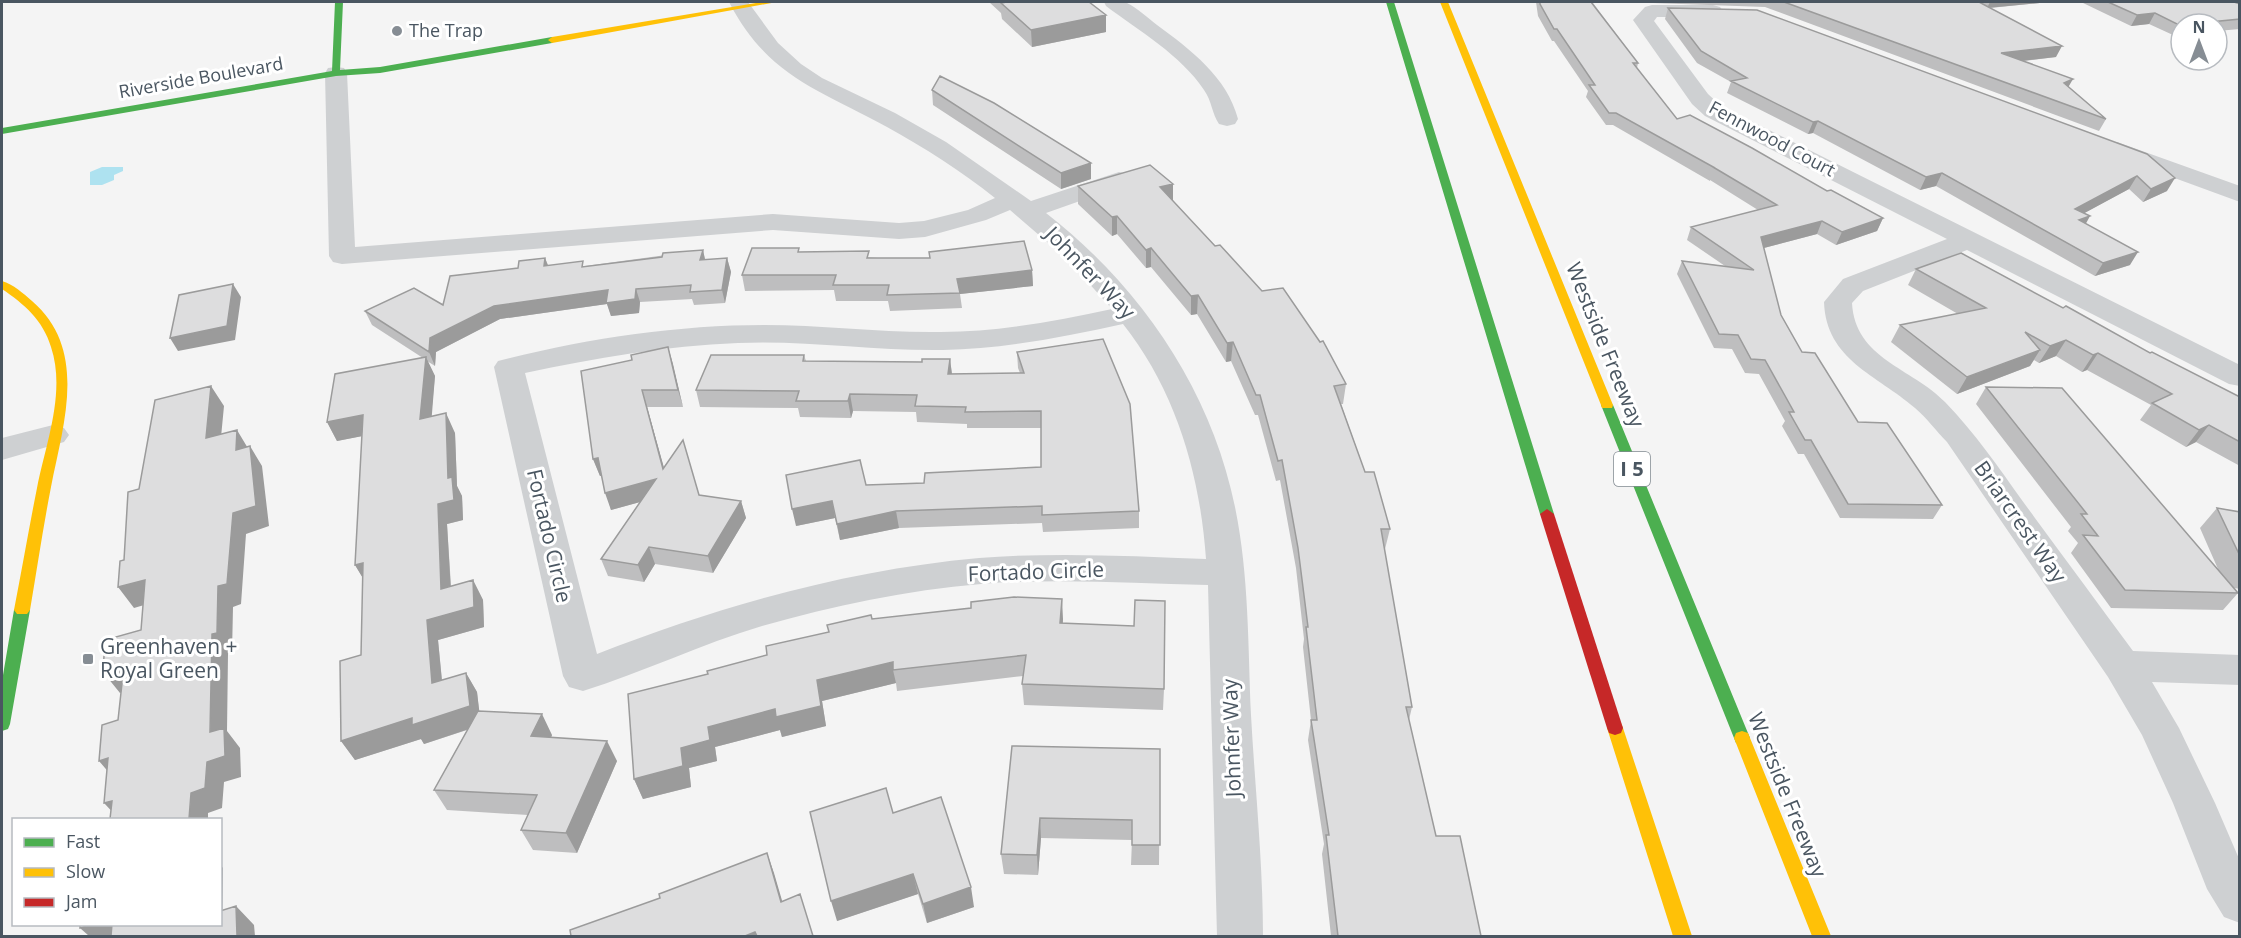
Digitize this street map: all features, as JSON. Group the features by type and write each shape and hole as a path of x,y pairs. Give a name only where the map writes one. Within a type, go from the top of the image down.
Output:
{"main road":[{"path":"336,73 339,2"},
{"path":"336,73 376,57 700,2"},
{"path":"336,73 380,70 740,4 773,2"},
{"path":"1390,2 1588,648 1683,936"},
{"name":"Westside Freeway","path":"1444,2 1822,936"},
{"name":"Riverside Boulevard","path":"2,131 336,73"},
{"path":"2,284 32,306 46,321 58,348 62,370 5,685 2,724"}],"street":[{"path":"1113,2 1201,70 1222,98 1227,119"},
{"name":"Johnfer Way","path":"740,4 770,48 801,75 924,139 1020,205 1078,255 1132,313 1161,354 1184,399 1204,449 1218,506 1226,573 1240,936"},
{"name":"Fennwood Court","path":"1733,11 1652,11 1643,20 1700,99 1713,111 2240,377"},
{"path":"336,73 342,256 773,222 899,231 925,229 1127,176"},
{"path":"2094,140 2240,195"},
{"name":"Briarcrest Way","path":"1969,240 1853,285 1838,303 1839,322 1844,333 1857,349 1926,402 1958,435 2122,666 2160,728 2223,875 2240,902"},
{"name":"Fortado Circle","path":"1132,313 1057,330 945,341 897,341 796,334 685,338 628,344 509,367 583,676 704,630 786,605 867,586 947,575 1026,569 1226,573"},
{"path":"2,449 52,435"},
{"path":"2122,666 2240,670"}],"water":[{"path":"102,167 123,167 123,171 114,175 114,180 102,185 90,185 90,172"}],"building":[{"path":"1089,2 1106,15 1031,30 1001,3"},
{"path":"1540,2 1591,2 1638,63 1633,63 1677,119 1690,115 1827,191 1831,190 1883,218 1842,232 1822,221 1761,237 1781,315 1802,352 1815,353 1858,422 1887,423 1942,505 1848,504 1811,440 1805,440 1789,412 1794,412 1765,360 1751,359 1738,335 1719,334 1682,261 1754,270 1691,227 1777,205 1616,113 1609,113 1589,85 1595,85 1557,29 1554,29"},
{"path":"1784,2 1979,2 2062,46 2001,53 2073,79 2064,83 2106,119"},
{"path":"2108,2 2234,2 2240,4 2240,19 2229,20 2229,12 2169,12 2169,20 2155,13 2137,15"},
{"path":"1668,8 1757,10 2147,154 2175,178 2151,189 2137,176 2075,209 2090,216 2079,220 2138,252 2103,263 1942,173 1926,177 1818,121 1813,122 1731,81 1747,78 1701,51"},
{"path":"940,76 994,103 1091,163 1061,173 932,90"},
{"path":"1150,165 1173,184 1160,187 1215,246 1220,245 1262,291 1283,288 1320,342 1323,341 1346,384 1334,386 1365,472 1374,472 1390,529 1381,529 1412,707 1406,707 1436,836 1460,836 1481,936 1338,936 1326,835 1329,835 1311,720 1317,720 1298,548 1282,460 1278,461 1260,395 1256,395 1233,342 1227,343 1198,295 1191,296 1151,248 1146,250 1117,216 1112,217 1078,186"},
{"path":"1024,241 1032,270 957,279 960,293 887,295 889,285 833,285 836,275 742,275 752,248 799,248 798,252 869,251 867,258 930,258 929,252"},
{"path":"703,250 700,260 727,258 722,290 690,292 691,285 636,289 635,299 606,303 608,290 494,306 430,338 429,352 365,311 414,288 443,305 450,276 518,268 519,261 545,258 544,266 583,261 582,267 662,257 663,253"},
{"path":"1961,253 2063,308 2066,306 2150,353 2240,397 2240,442 2209,425 2199,430 2152,403 2172,394 2098,353 2093,355 2066,340 2050,346 2025,332 2040,350 1967,377 1900,325 1986,308 1916,269"},
{"path":"233,284 227,326 170,338 179,295"},
{"path":"1103,339 1130,404 1139,511 1042,515 1042,506 896,511 837,524 832,501 792,509 786,475 860,460 866,485 924,483 925,473 1041,467 1041,411 965,412 966,407 915,406 917,395 850,394 848,401 796,401 799,391 696,390 711,355 804,355 803,361 922,362 922,359 950,359 948,374 1024,373 1017,352"},
{"path":"668,347 678,390 642,390 663,469 683,440 699,495 741,501 708,556 649,547 638,565 601,559 656,479 605,493 598,458 593,459 581,371 632,360 631,355"},
{"path":"426,357 420,419 446,413 448,478 452,477 454,500 438,504 441,589 473,580 474,607 427,620 432,683 466,673 470,706 412,725 412,718 341,741 340,661 361,655 363,563 355,565 363,415 327,422 335,374"},
{"path":"211,386 206,438 237,430 236,450 250,446 256,506 233,513 227,584 218,586 217,633 212,634 210,732 224,728 225,756 207,762 205,788 191,793 189,818 110,818 112,801 104,803 108,758 99,761 102,725 118,720 124,665 103,672 105,640 141,630 145,580 118,587 120,561 124,560 128,492 139,489 155,400"},
{"path":"1986,387 2062,388 2238,593 2125,590 2083,535 2098,536 2081,514 2087,514"},
{"path":"2217,508 2240,512 2240,556"},
{"path":"1014,597 1062,599 1060,623 1134,626 1135,600 1165,601 1164,689 1022,684 1026,655 893,670 893,662 817,680 821,706 776,717 775,709 708,727 710,740 681,748 683,766 634,779 628,694 708,674 707,671 767,655 766,646 829,632 827,625 871,615 872,619 971,608 971,602"},
{"path":"478,711 542,714 531,736 607,741 566,833 521,830 537,795 434,790"},
{"path":"1012,746 1160,749 1160,845 1132,845 1132,820 1040,818 1037,855 1001,854"},
{"path":"886,788 893,813 941,797 971,887 923,904 913,874 831,901 810,812"},
{"path":"767,853 781,902 800,894 813,936 757,936 755,932 745,936 571,936 570,930 660,898 659,894"},
{"path":"236,906 237,936 111,936 112,926 222,926 222,910"}],"traffic: fast":[{"path":"336,73 339,2"},
{"path":"1390,2 1547,514"},
{"path":"2,131 336,73 380,70 552,40"},
{"path":"1607,405 1742,738"},
{"path":"2,724 22,610"}],"traffic: slow":[{"path":"552,40 773,2"},
{"path":"1444,2 1607,405"},
{"path":"2,284 30,305 47,323 58,349 61,368 60,409 22,610"},
{"path":"1615,728 1683,936"},
{"path":"1742,738 1822,936"}],"traffic: jam":[{"path":"1547,514 1615,728"}],"place":[{"name":"The Trap","path":"397,31"},
{"name":"Greenhaven + Royal Green","path":"88,659"}]}
